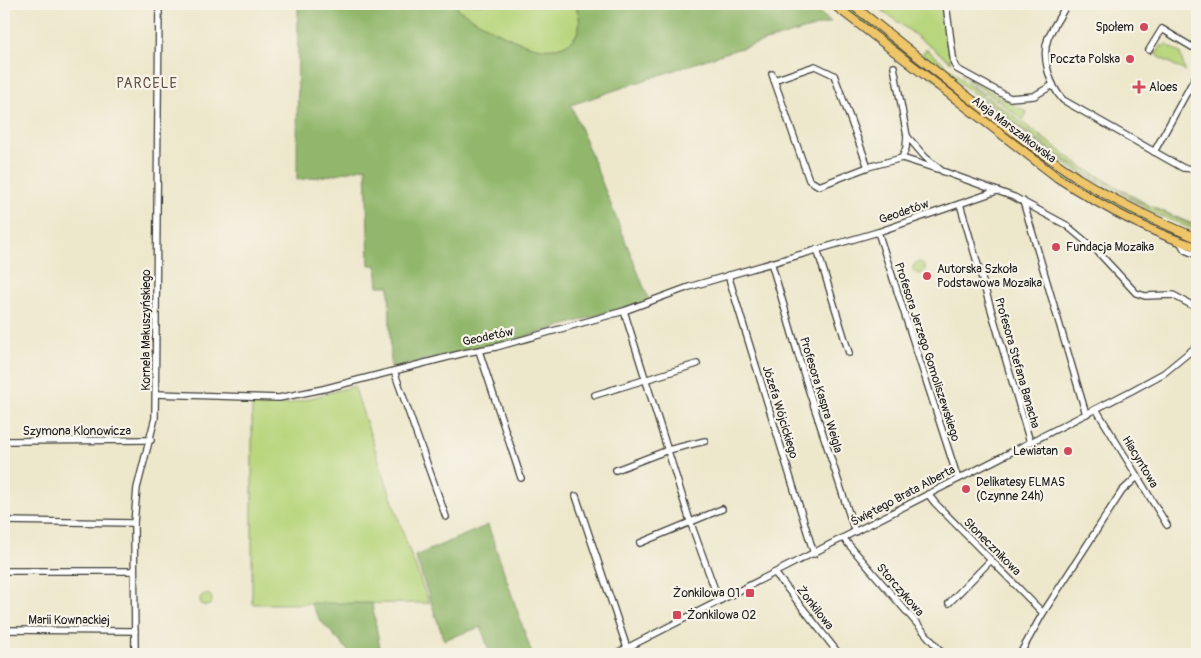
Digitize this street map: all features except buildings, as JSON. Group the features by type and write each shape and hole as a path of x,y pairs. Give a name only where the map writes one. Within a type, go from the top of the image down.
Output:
{"main road":[{"name":"Aleja Marszałkowska","path":"833,4 1058,178 1103,205 1180,242 1197,247"},
{"name":"Aleja Marszałkowska","path":"851,4 1045,155 1079,178 1125,205 1197,238"}],"street":[{"name":"Kornela Makuszyńskiego","path":"135,654 134,523 138,488 154,426 156,394 159,4"},
{"path":"946,4 954,64 957,68 1010,98 1034,96 1053,85"},
{"path":"1067,4 1046,44 1053,85 1063,100 1183,168 1197,169"},
{"path":"1149,50 1162,29 1192,47 1197,47"},
{"path":"868,167 834,75 815,66 773,77 809,180 819,186 868,167 902,158 942,171 1023,201 1076,232 1097,250 1136,293 1145,296 1173,295 1196,310"},
{"path":"894,67 907,136 906,148 902,158"},
{"path":"1154,152 1197,74"},
{"path":"907,136 920,152 942,171"},
{"name":"Geodetów","path":"156,394 284,397 479,351 624,311 728,275 878,232 997,191"},
{"path":"1023,201 1086,414"},
{"name":"Profesora Stefana Banacha","path":"960,204 1030,442"},
{"name":"Profesora Jerzego Gomoliszewskiego","path":"878,232 958,479"},
{"path":"1180,242 1185,250 1197,254"},
{"path":"817,249 849,352"},
{"name":"Profesora Kaspra Weigla","path":"771,262 808,388 855,532"},
{"name":"Józefa Wójcickiego","path":"728,275 814,554"},
{"path":"624,311 690,521 719,601"},
{"name":"Świętego Brata Alberta","path":"614,654 844,539 1164,373 1197,345"},
{"path":"479,351 521,478"},
{"path":"595,395 697,364"},
{"path":"394,371 446,516"},
{"name":"Hiacyntowa","path":"1096,409 1167,525"},
{"name":"Szymona Klonowicza","path":"4,441 151,440"},
{"path":"616,470 668,450 705,441"},
{"path":"1020,654 1043,613 1122,491 1137,477"},
{"name":"Słonecznikowa","path":"928,494 1043,613"},
{"path":"576,496 627,648"},
{"path":"640,544 690,521 722,509"},
{"path":"4,521 134,523"},
{"name":"Storczykowa","path":"844,539 943,654"},
{"path":"949,603 991,560"},
{"path":"4,571 134,572"},
{"name":"Żonkilowa","path":"775,574 839,654"},
{"name":"Marii Kownackiej","path":"4,630 135,630"}],"green space":[{"path":"298,4 454,4 459,10 499,33 531,46 547,48 561,47 575,36 580,22 575,4 808,4 831,22 728,52 571,105 649,300 521,338 391,368 389,286 378,286 376,265 369,265 366,167 332,175 297,180"},
{"path":"454,4 575,4 580,22 578,31 572,40 561,47 531,46 484,25 459,10"},
{"path":"838,4 846,4 915,58 912,62"},
{"path":"874,4 943,4 951,62"},
{"path":"1166,44 1180,53 1185,71 1156,55 1162,45 1164,47"},
{"path":"926,49 984,99 1042,145 1105,186 1150,207 1070,163 1013,121 966,81 1081,166 1150,206 1197,226 1155,209 1197,228 1197,231 1156,214 1069,167 922,54"},
{"path":"918,60 1053,165 1197,241 1197,244 1115,208 1066,180 914,64"},
{"path":"961,74 998,96 998,101"},
{"path":"1001,97 1027,112 1023,120 1000,102"},
{"path":"917,262 921,262 925,268 921,274 917,274 913,270 913,266"},
{"path":"354,386 409,550 429,603 252,604 252,403 289,404"},
{"path":"488,525 532,654 490,654 481,627 444,640 415,556"},
{"path":"204,594 208,594 212,600 208,606 204,606 200,602 200,598"},
{"path":"310,603 372,603 381,654 351,654 320,620"}],"place":[{"name":"Społem","path":"1144,27"},
{"name":"Poczta Polska","path":"1130,59"},
{"name":"Aloes","path":"1139,87"},
{"name":"Fundacja Mozaika","path":"1056,247"},
{"name":"Autorska Szkoła Podstawowa Mozaika","path":"927,276"},
{"name":"Lewiatan","path":"1068,451"},
{"name":"Delikatesy ELMAS (Czynne 24h)","path":"966,489"},
{"name":"Żonkilowa 01","path":"750,593"},
{"name":"Żonkilowa 02","path":"677,615"}],"district":[{"name":"PARCELE","path":"147,83"}]}
